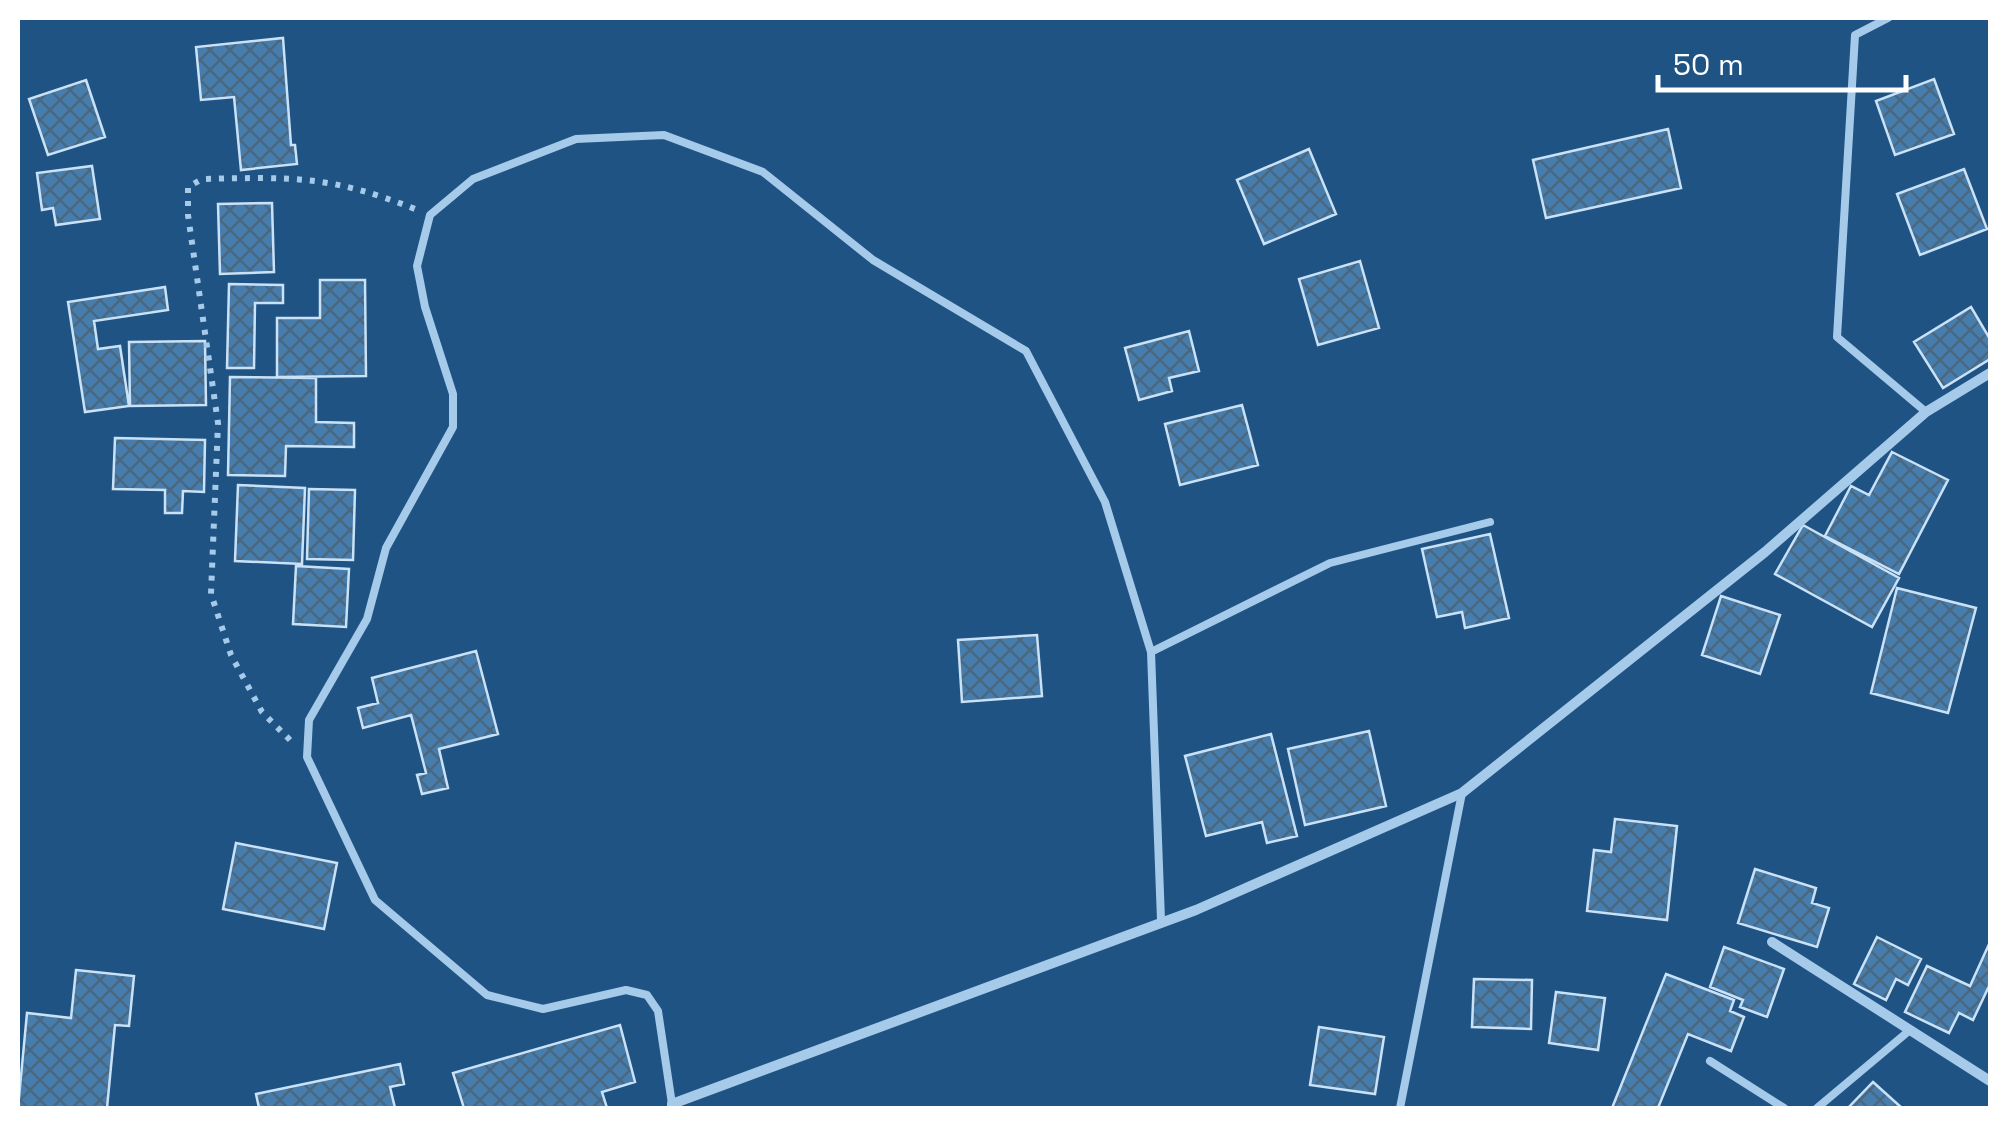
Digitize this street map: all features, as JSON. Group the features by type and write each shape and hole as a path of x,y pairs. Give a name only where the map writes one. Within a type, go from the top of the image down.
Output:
{"street":[{"path":"672,1106 1196,910 1462,793 1765,552 1926,412 1990,373"},
{"path":"1772,942 1990,1082"}],"lane":[{"path":"1888,18 1855,34 1837,337 1926,412"},
{"path":"672,1106 658,1011 647,995 626,990 544,1009 510,1004 488,994 375,900 307,757 309,720 368,620 386,548 453,428 453,394 417,266 430,215 473,179 576,139 664,135 764,172 873,260 1026,351 1104,502 1151,652 1161,920"},
{"path":"1151,652 1330,563 1490,522"},
{"path":"1400,1108 1462,793"},
{"path":"1817,1108 1910,1030"},
{"path":"1710,1061 1784,1108"}],"path":[{"path":"307,757 262,712 231,655 211,594 218,423 188,215 188,187 202,179 302,176 354,185 430,215"}],"building":[{"path":"283,38 291,145 295,145 297,164 241,170 234,97 201,100 196,47"},
{"path":"1934,79 1954,134 1895,155 1876,101"},
{"path":"86,80 105,137 48,155 29,99"},
{"path":"1668,129 1681,188 1546,218 1533,160"},
{"path":"1309,149 1336,214 1264,244 1237,180"},
{"path":"92,166 100,219 56,225 53,208 42,210 37,173"},
{"path":"1964,169 1987,229 1920,255 1897,194"},
{"path":"272,203 274,272 220,274 218,204"},
{"path":"1360,261 1379,328 1318,345 1299,279"},
{"path":"320,280 365,280 366,376 277,377 277,318 320,318"},
{"path":"229,284 283,285 283,303 255,303 254,368 227,368"},
{"path":"165,287 168,310 94,321 98,349 120,346 129,406 85,412 68,302"},
{"path":"1971,307 1990,339 1990,359 1943,388 1914,342"},
{"path":"1189,331 1199,371 1169,378 1172,391 1139,400 1125,348"},
{"path":"205,341 206,405 130,406 129,342"},
{"path":"230,377 316,378 316,422 354,423 354,447 286,446 285,476 228,475"},
{"path":"1242,405 1258,465 1180,485 1165,424"},
{"path":"115,438 205,440 204,492 183,491 182,513 165,513 165,490 113,489"},
{"path":"1892,452 1948,480 1899,574 1825,536 1851,486 1869,495"},
{"path":"238,485 305,488 302,564 235,561"},
{"path":"309,489 355,490 353,560 307,559"},
{"path":"1803,525 1899,578 1872,627 1775,574"},
{"path":"1490,534 1509,618 1465,628 1462,612 1437,617 1422,549"},
{"path":"296,566 349,569 346,627 293,624"},
{"path":"1897,588 1976,608 1948,713 1871,693"},
{"path":"1721,596 1780,615 1760,674 1702,655"},
{"path":"1037,635 1042,696 962,702 958,640"},
{"path":"476,651 498,734 439,749 448,788 422,794 417,775 426,773 411,715 363,728 358,708 378,703 372,678"},
{"path":"1369,731 1386,806 1305,825 1288,749"},
{"path":"1271,734 1297,836 1267,843 1262,822 1206,836 1185,756"},
{"path":"1615,819 1677,826 1667,920 1587,911 1594,850 1611,852"},
{"path":"236,843 337,863 324,929 223,909"},
{"path":"1755,869 1816,888 1812,903 1829,908 1817,947 1738,923"},
{"path":"1877,937 1921,959 1908,985 1896,979 1886,1000 1854,984"},
{"path":"1990,942 1990,984 1973,1020 1959,1013 1949,1033 1905,1012 1927,966 1970,986"},
{"path":"1724,947 1784,969 1767,1017 1740,1007 1743,1000 1710,987"},
{"path":"76,970 134,976 129,1026 115,1025 107,1108 18,1108 27,1013 71,1018"},
{"path":"1666,974 1734,1000 1730,1011 1744,1017 1731,1051 1688,1034 1658,1108 1612,1108"},
{"path":"1474,979 1532,980 1531,1029 1472,1027"},
{"path":"1556,992 1605,998 1598,1050 1549,1043"},
{"path":"620,1025 635,1082 602,1092 607,1108 464,1108 453,1073"},
{"path":"1319,1027 1384,1037 1375,1094 1310,1085"},
{"path":"400,1064 404,1084 390,1087 395,1108 259,1108 256,1094"},
{"path":"1873,1082 1902,1108 1848,1108"}]}
